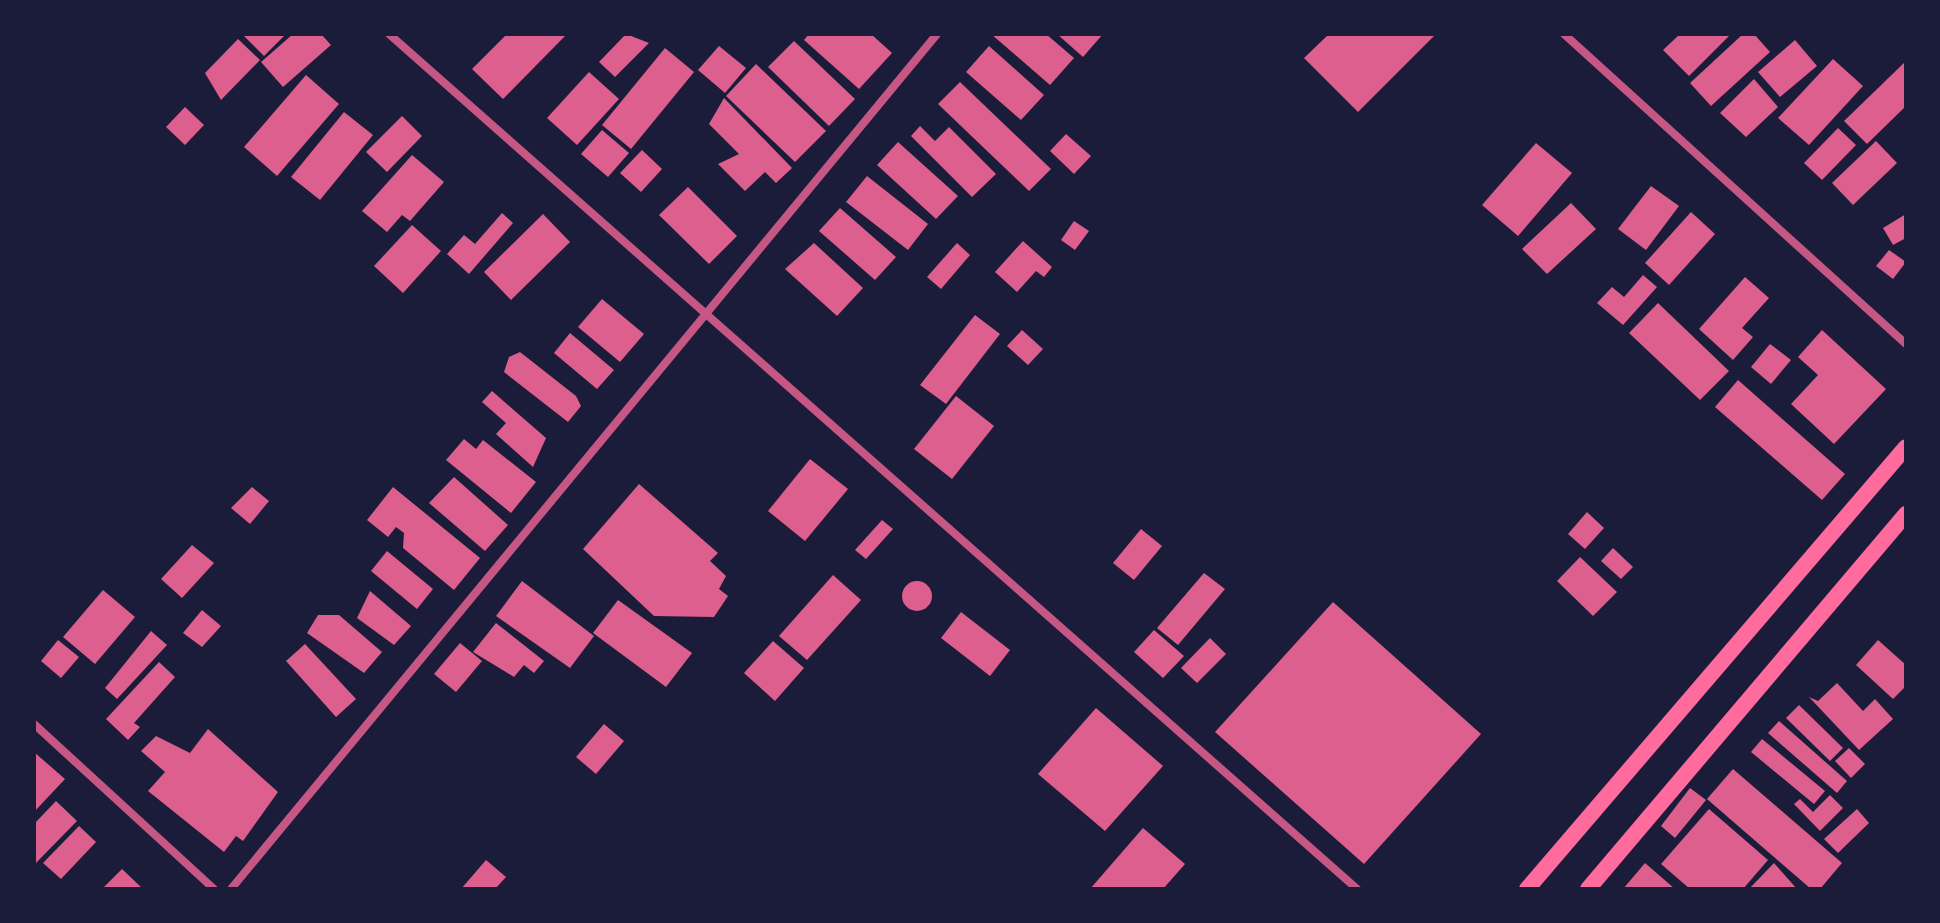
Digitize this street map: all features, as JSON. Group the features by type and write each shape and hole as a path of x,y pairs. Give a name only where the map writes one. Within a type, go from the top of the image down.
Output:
{"main road":[{"path":"1527,889 1906,447"},
{"path":"1588,889 1906,514"}],"street":[{"path":"389,34 705,306 1357,889"},
{"path":"231,889 705,306 937,34"},
{"path":"1564,34 1906,344"},
{"path":"34,724 214,889"}],"building":[{"path":"242,34 286,34 264,56"},
{"path":"293,34 321,34 331,45 283,87 261,62"},
{"path":"507,34 567,34 503,99 472,69"},
{"path":"626,34 649,43 615,77 599,62"},
{"path":"809,34 871,34 892,53 859,89 804,40"},
{"path":"991,34 1046,34 1074,58 1050,85"},
{"path":"1057,34 1103,34 1083,57"},
{"path":"1329,34 1436,34 1358,112 1304,58"},
{"path":"1680,34 1731,34 1689,76 1663,50"},
{"path":"1743,34 1754,34 1770,52 1711,106 1690,83"},
{"path":"238,39 260,60 221,100 205,73"},
{"path":"1795,40 1817,66 1780,97 1758,72"},
{"path":"794,41 855,99 829,126 768,67"},
{"path":"719,46 746,68 725,93 698,70"},
{"path":"989,46 1044,95 1021,120 966,72"},
{"path":"665,48 694,72 631,149 602,125"},
{"path":"1833,59 1863,86 1809,145 1778,118"},
{"path":"1906,61 1906,106 1867,144 1844,121"},
{"path":"756,64 826,131 795,162 726,96"},
{"path":"589,72 619,99 577,145 547,118"},
{"path":"306,75 339,104 277,176 244,147"},
{"path":"1754,79 1778,107 1746,137 1720,113"},
{"path":"960,82 1051,169 1029,191 938,104"},
{"path":"724,98 792,168 776,183 765,172 745,191 718,164 739,154 709,124"},
{"path":"185,107 204,125 185,145 166,127"},
{"path":"344,112 373,135 320,200 291,177"},
{"path":"402,116 422,136 387,172 366,152"},
{"path":"920,126 935,141 949,127 996,174 972,197 911,136"},
{"path":"1838,128 1856,145 1822,180 1804,163"},
{"path":"602,130 629,153 608,177 581,154"},
{"path":"1066,134 1091,156 1074,174 1050,151"},
{"path":"1876,141 1897,163 1853,205 1832,183"},
{"path":"898,142 958,196 936,219 877,165"},
{"path":"1536,143 1572,173 1518,236 1482,205"},
{"path":"642,150 662,169 641,192 620,173"},
{"path":"412,155 444,182 410,221 402,215 387,232 362,211"},
{"path":"867,176 928,224 908,250 846,202"},
{"path":"1651,186 1679,206 1646,250 1618,229"},
{"path":"688,187 737,236 709,264 659,215"},
{"path":"1571,203 1596,229 1547,274 1522,249"},
{"path":"840,208 896,257 875,280 819,231"},
{"path":"1691,212 1715,234 1669,285 1645,263"},
{"path":"502,213 513,223 469,274 447,254 464,235 475,244"},
{"path":"543,214 570,242 511,300 484,272"},
{"path":"1906,214 1906,238 1893,245 1883,228"},
{"path":"1074,221 1089,231 1075,250 1061,240"},
{"path":"412,225 441,251 403,293 374,266"},
{"path":"1023,241 1052,267 1044,277 1036,271 1017,292 995,272"},
{"path":"814,243 863,288 837,316 785,269"},
{"path":"957,243 970,255 941,289 927,277"},
{"path":"1889,250 1906,262 1893,279 1876,266"},
{"path":"1643,275 1657,287 1623,325 1597,303 1612,287 1624,297"},
{"path":"1745,277 1769,298 1742,328 1753,337 1733,360 1699,329"},
{"path":"602,299 644,334 620,362 578,327"},
{"path":"1658,303 1729,371 1700,400 1629,333"},
{"path":"975,315 1000,334 946,404 920,385"},
{"path":"1022,330 1043,349 1028,365 1007,346"},
{"path":"1822,330 1886,389 1834,444 1791,404 1818,375 1798,357"},
{"path":"570,333 614,370 597,389 554,353"},
{"path":"1770,344 1791,360 1771,384 1751,367"},
{"path":"520,352 576,396 581,406 568,422 504,372 509,357"},
{"path":"1738,380 1845,474 1822,500 1715,407"},
{"path":"492,391 546,438 533,467 496,434 506,423 482,402"},
{"path":"956,396 994,426 952,479 914,449"},
{"path":"464,439 476,449 483,440 536,482 511,513 446,460"},
{"path":"810,459 848,489 805,541 768,511"},
{"path":"454,477 508,525 485,551 429,503"},
{"path":"639,484 718,553 710,561 726,576 719,589 728,596 714,617 654,616 583,549"},
{"path":"252,487 269,501 250,524 231,508"},
{"path":"393,487 480,558 454,590 403,548 404,533 396,527 388,537 367,520"},
{"path":"1587,512 1604,528 1585,549 1568,534"},
{"path":"882,520 893,529 866,559 855,550"},
{"path":"1141,529 1162,546 1134,580 1113,563"},
{"path":"192,545 214,563 182,598 161,579"},
{"path":"1613,548 1633,567 1621,579 1601,561"},
{"path":"387,551 433,589 417,609 371,571"},
{"path":"1580,557 1617,592 1593,616 1557,581"},
{"path":"1204,573 1225,589 1178,645 1157,628"},
{"path":"833,575 861,600 807,660 779,636"},
{"path":"522,581 594,636 570,668 496,616"},
{"path":"917,581 928,585 932,596 928,607 917,611 906,607 902,596 906,585"},
{"path":"103,590 135,617 95,664 63,637"},
{"path":"370,591 411,626 394,645 357,618"},
{"path":"618,600 692,653 666,687 593,633"},
{"path":"1333,602 1481,734 1364,864 1215,732"},
{"path":"202,610 221,626 202,647 183,633"},
{"path":"961,612 1010,650 990,676 941,638"},
{"path":"318,615 339,615 382,652 364,673 307,633"},
{"path":"496,623 544,661 534,673 524,665 514,677 473,652"},
{"path":"1154,630 1184,656 1163,678 1134,652"},
{"path":"151,631 167,645 117,699 105,688"},
{"path":"1210,638 1226,654 1197,683 1181,668"},
{"path":"58,640 79,657 61,678 41,661"},
{"path":"1878,640 1906,665 1906,686 1893,699 1856,665"},
{"path":"773,641 804,668 775,701 744,673"},
{"path":"460,643 482,661 456,692 434,674"},
{"path":"305,644 356,699 336,717 286,661"},
{"path":"159,662 175,677 134,723 140,727 128,740 106,719"},
{"path":"1837,683 1863,711 1875,699 1893,719 1859,750 1809,697 1818,701"},
{"path":"1799,705 1843,748 1830,761 1786,718"},
{"path":"1096,708 1163,766 1105,831 1038,774"},
{"path":"1779,721 1847,781 1837,793 1768,733"},
{"path":"604,724 624,741 596,774 576,757"},
{"path":"208,729 278,792 243,841 236,836 224,852 148,791 165,772 141,751 156,736 190,753"},
{"path":"1762,739 1825,791 1814,804 1751,752"},
{"path":"1849,748 1865,764 1851,778 1835,761"},
{"path":"34,752 65,779 34,812"},
{"path":"1733,769 1842,863 1820,889 1811,889 1707,799"},
{"path":"1690,788 1706,800 1675,838 1661,826"},
{"path":"1830,795 1843,808 1820,831 1794,804 1800,799 1813,812"},
{"path":"56,801 77,821 34,865 34,824"},
{"path":"1709,809 1768,860 1743,889 1690,889 1661,864"},
{"path":"1857,809 1869,823 1838,853 1824,839"},
{"path":"79,826 96,842 61,879 43,863"},
{"path":"1143,828 1185,864 1163,889 1090,889"},
{"path":"486,860 506,877 495,889 461,889"},
{"path":"1645,863 1675,889 1623,889"},
{"path":"1774,863 1797,889 1749,889"},
{"path":"122,869 143,889 102,889"}]}
